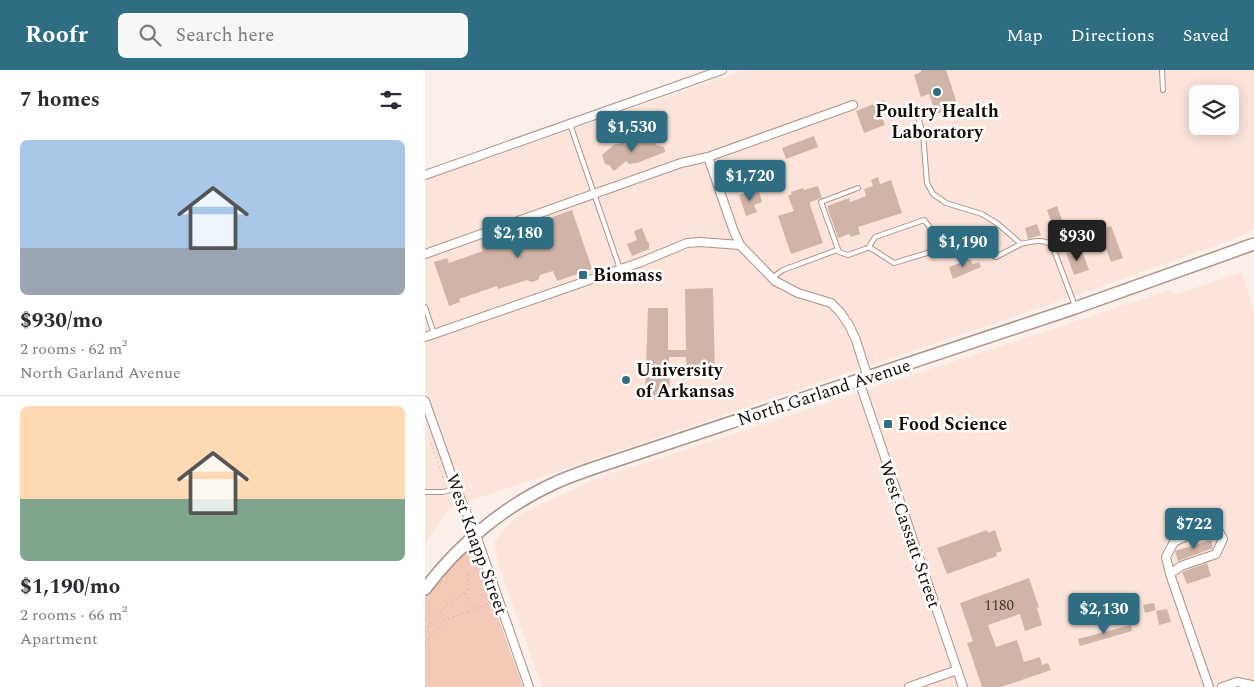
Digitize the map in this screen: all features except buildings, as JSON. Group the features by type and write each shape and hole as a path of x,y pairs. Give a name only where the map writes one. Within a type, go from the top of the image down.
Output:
{"main road":[{"name":"North Garland Avenue","path":"425,590 444,566 476,535 505,511 555,482 1075,308 1254,244"}],"street":[{"path":"425,175 722,70"},
{"path":"425,254 681,163 708,157 853,105"},
{"path":"425,337 620,269 687,243 701,242 740,245 708,157"},
{"name":"West Cassatt Street","path":"740,245 772,278 786,288 831,303 841,312 849,325 856,340 864,379 963,687"},
{"name":"West Knapp Street","path":"425,401 456,488 476,535 529,687"},
{"path":"1169,574 1181,566 1216,554 1223,539 1217,528 1193,533 1174,542 1166,557 1169,574 1209,687"},
{"path":"909,687 957,670"},
{"path":"1222,687 1237,682 1252,685 1253,687"}],"lane":[{"path":"1162,70 1163,90"},
{"path":"916,110 923,134 927,182 933,194 945,203 982,214 998,224 1021,244"},
{"path":"570,124 620,269"},
{"path":"858,188 821,202 837,250 842,254 848,255 869,247 875,237 924,220 929,226 937,250"},
{"path":"869,247 894,262 937,250 981,250 996,257 1021,244 1040,240 1047,242 1051,245 1075,308"},
{"path":"772,278 783,270 837,250"},
{"path":"425,307 434,334"},
{"path":"425,492 443,492 456,488"}],"path":[{"path":"431,443 443,477"},
{"path":"425,632 442,610 464,594 469,585 468,571"},
{"path":"464,594 476,608"},
{"path":"425,644 443,622 498,600"}],"shaded area":[{"name":"University of Arkansas","path":"745,70 1254,70 1254,230 1077,295 449,508 425,544 425,180"},
{"name":"University of Arkansas","path":"1242,272 1254,312 1254,687 542,687 498,563 494,543 502,531 519,515 593,480 1168,291 1177,294"},
{"path":"473,544 477,545 483,562 479,564 523,687 425,687 425,597 459,556"}],"place":[{"name":"Poultry Health Laboratory","path":"937,92"},
{"name":"Biomass","path":"583,275"},
{"name":"University of Arkansas","path":"626,380"},
{"name":"Food Science","path":"888,424"}]}
